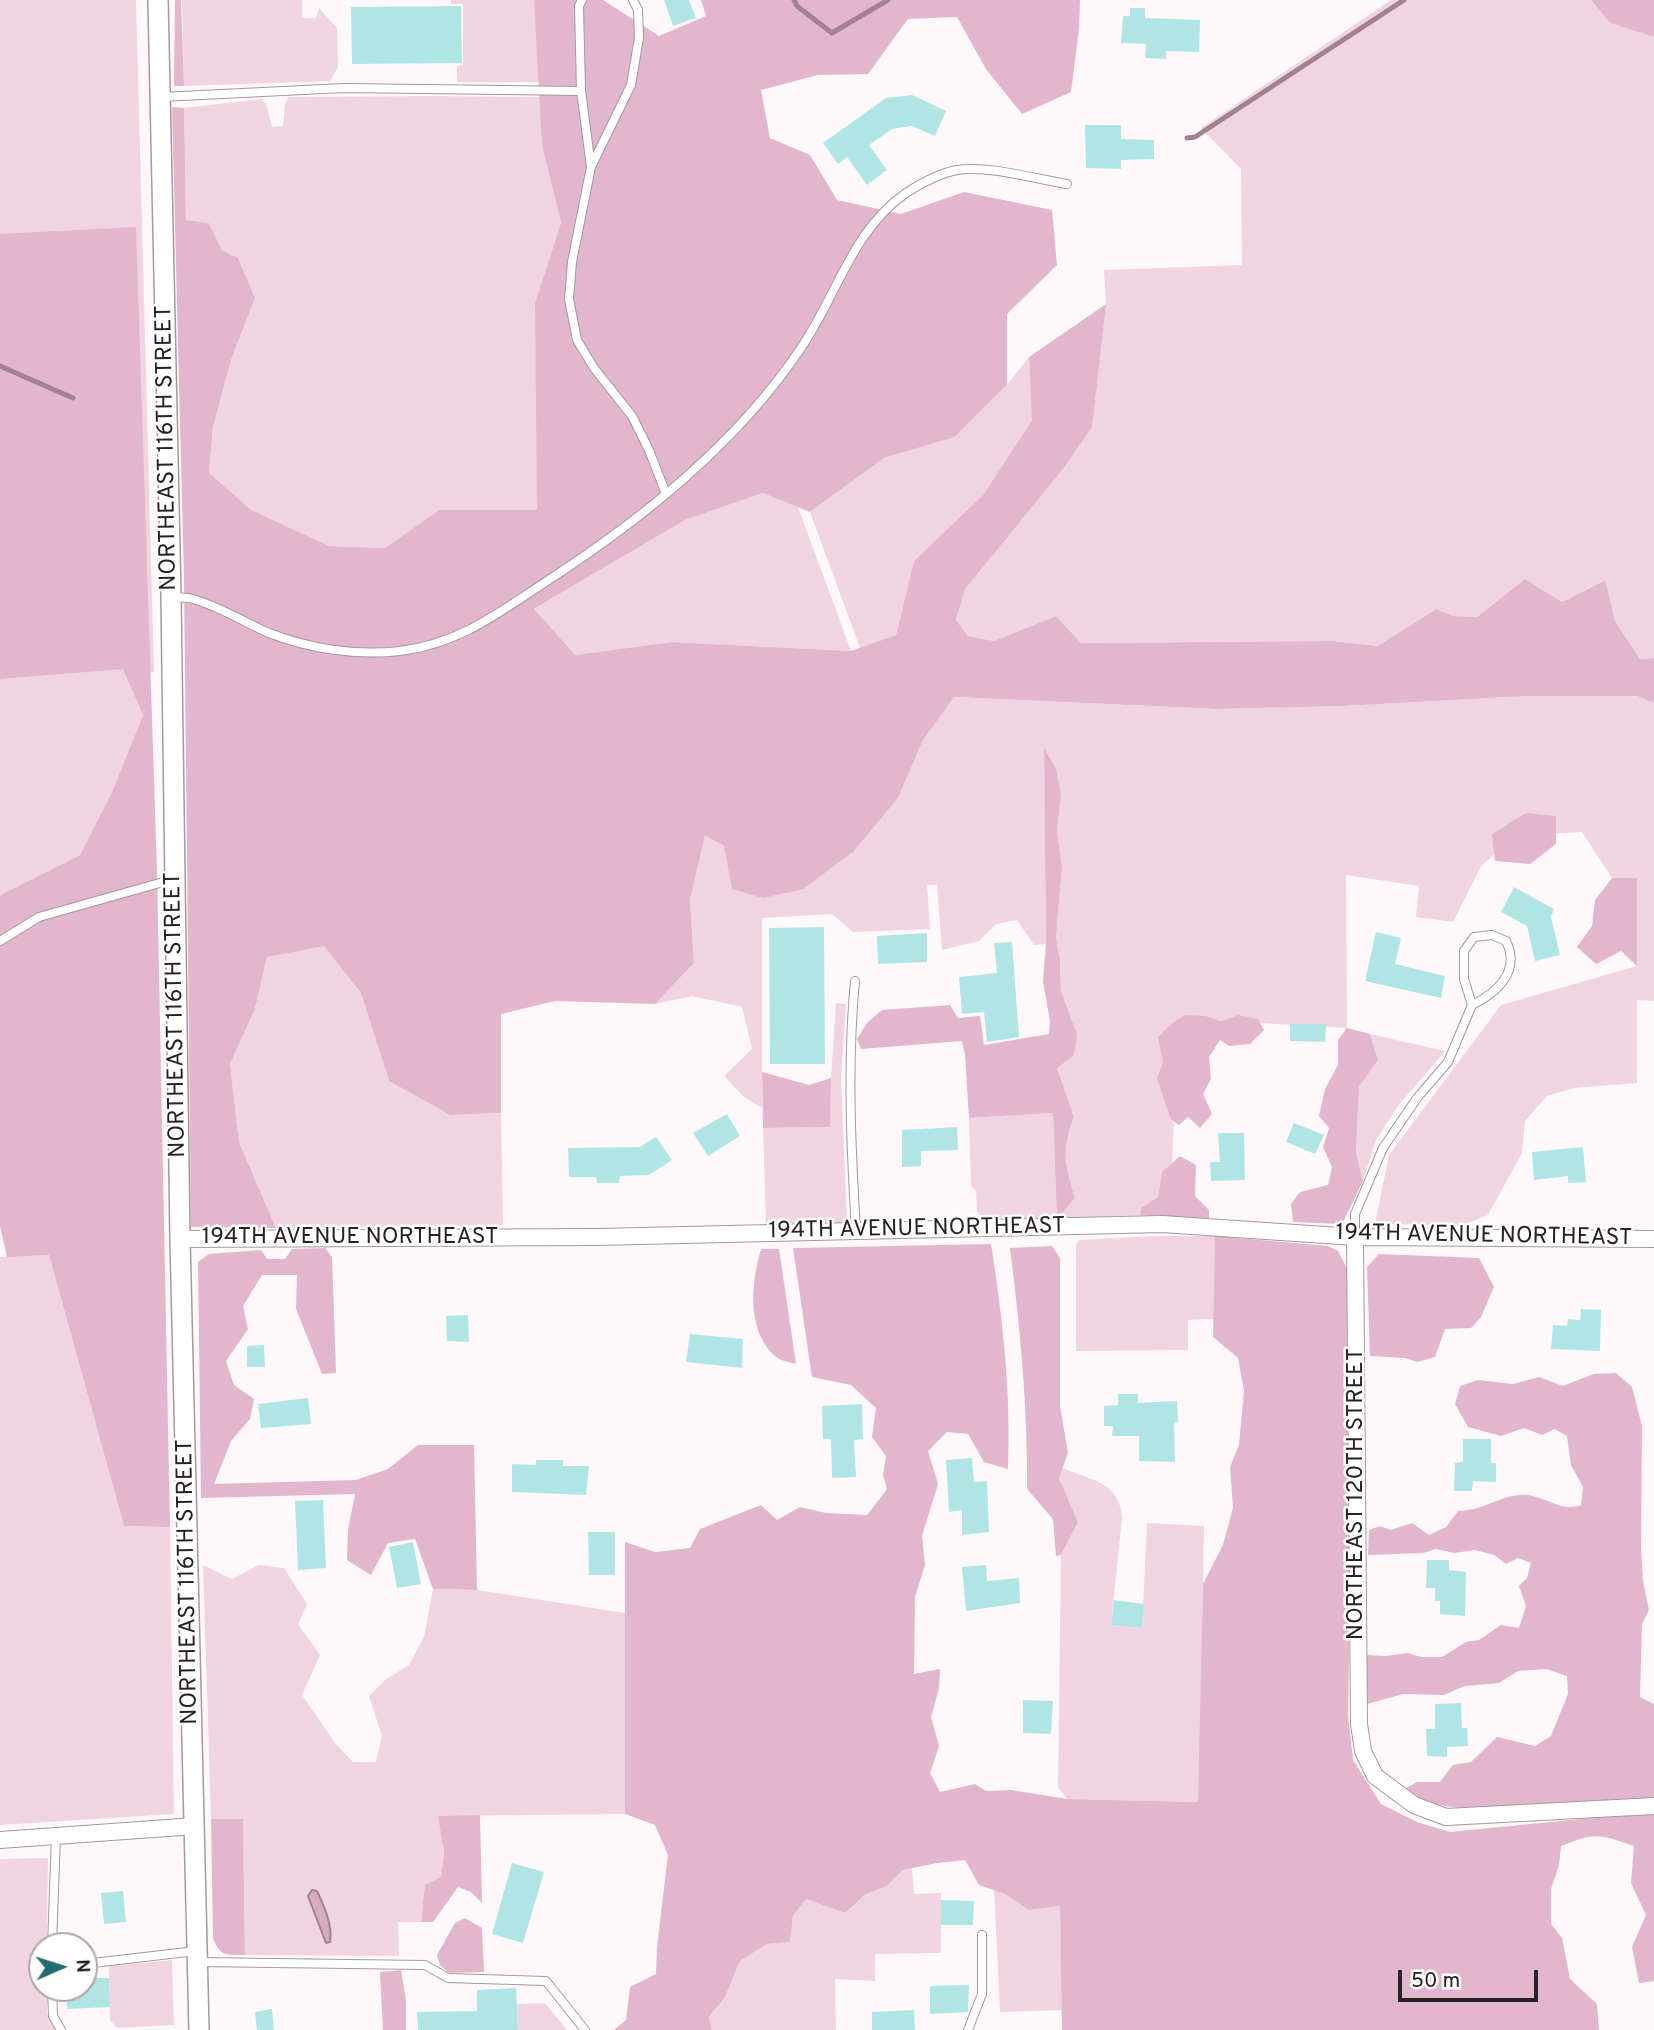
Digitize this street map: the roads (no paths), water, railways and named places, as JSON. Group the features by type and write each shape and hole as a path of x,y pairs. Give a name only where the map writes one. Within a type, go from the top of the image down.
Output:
{"street":[{"name":"NORTHEAST 116TH STREET","path":"158,0 171,597 180,1238 198,1956 197,2030"},
{"name":"194TH AVENUE NORTHEAST","path":"180,1238 597,1237 1162,1224 1355,1237 1654,1239"},
{"name":"NORTHEAST 120TH STREET","path":"1355,1237 1359,1724 1363,1751 1375,1776 1414,1805 1446,1817 1654,1806"},
{"path":"0,1840 195,1826"}],"lane":[{"path":"582,0 579,6 581,91 591,167"},
{"path":"633,0 638,10 639,38 631,85 591,167 572,262 569,299 578,340 594,368 632,416 666,494"},
{"path":"161,97 344,88 581,91"},
{"path":"171,597 193,599 272,634 335,652 398,651 441,643 480,626 606,543 708,457 755,407 802,347 876,219 906,193 956,170 979,169 1067,184"},
{"path":"0,941 39,918 175,878"},
{"path":"1355,1237 1354,1214 1382,1148 1417,1098 1448,1062 1472,1005 1464,979 1464,951 1474,937 1492,935 1506,941 1512,953 1509,972 1491,996 1472,1005"},
{"path":"855,981 851,1149 856,1231"},
{"path":"53,1932 56,1836"},
{"path":"968,2030 982,1994 982,1935"},
{"path":"98,1963 198,1956 425,1965 448,1978 546,1981 585,2030"},
{"path":"52,2002 53,2016 61,2030"}],"waterway":[{"path":"794,0 797,6 832,33 888,0"},
{"path":"1187,138 1195,137 1404,0"},
{"path":"0,366 73,398"}]}
